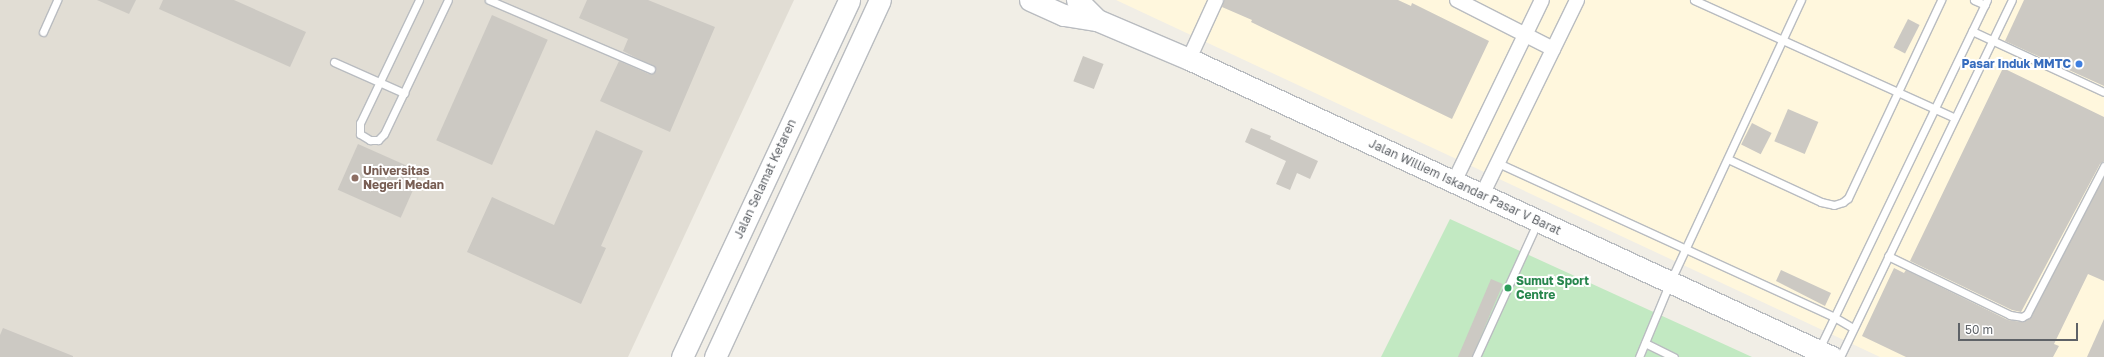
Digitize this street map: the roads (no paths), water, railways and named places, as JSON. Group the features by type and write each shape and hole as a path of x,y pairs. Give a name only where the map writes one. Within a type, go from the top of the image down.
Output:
{"street":[{"name":"Jalan Selamat Ketaren","path":"682,357 849,0"},
{"path":"715,357 880,0"},
{"name":"Jalan Williem Iskandar Pasar V Barat","path":"1030,0 1064,15 1097,20 1189,59 1825,354"},
{"name":"Jalan Williem Iskandar Pasar V Barat","path":"1077,0 1097,20"},
{"path":"1189,59 1216,0"},
{"path":"1457,0 1553,49"},
{"path":"1454,182 1542,0"},
{"path":"1482,195 1577,0"},
{"path":"757,196 784,207"}],"lane":[{"path":"43,32 57,0"},
{"path":"419,0 358,127 360,134 366,139 378,140 384,134 448,0"},
{"path":"489,0 651,69"},
{"path":"1694,0 1899,91 1955,118"},
{"path":"1639,357 1670,282 1801,0"},
{"path":"1728,159 1822,202 1834,205 1843,202 1848,198 1942,0"},
{"path":"1825,354 1834,317 1986,2 1974,0"},
{"path":"1840,357 2012,0"},
{"path":"1972,31 2104,92"},
{"path":"334,62 404,93"},
{"path":"1498,163 1834,317 1853,328"},
{"path":"1888,256 2010,315 2022,317 2027,314 2104,166"},
{"path":"1476,357 1538,221"},
{"path":"1645,343 1674,357"}],"place":[{"name":"Pasar Induk MMTC","path":"2079,64"},
{"name":"Universitas Negeri Medan","path":"355,178"},
{"name":"Sumut Sport Centre","path":"1508,288"}]}
